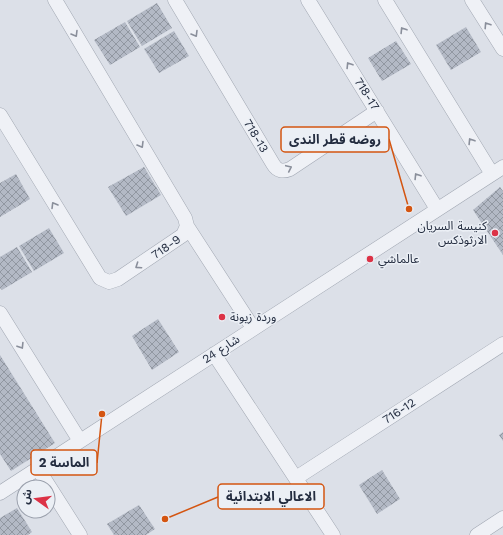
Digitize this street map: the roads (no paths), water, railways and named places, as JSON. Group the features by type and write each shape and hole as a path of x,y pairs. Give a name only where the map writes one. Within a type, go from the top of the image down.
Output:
{"street":[{"name":"718-9","path":"0,115 100,278 109,282 118,279 180,238 187,226 185,218 55,0"},
{"name":"718-13","path":"175,0 278,170 282,171 290,169 377,111"},
{"name":"718-17","path":"308,0 437,209"},
{"path":"385,0 497,170"},
{"path":"472,0 503,49"},
{"name":"شارع 24","path":"0,493 497,170"},
{"path":"187,226 253,328"},
{"path":"0,313 80,441"},
{"name":"716-12","path":"296,478 503,344"},
{"path":"214,354 333,535"},
{"path":"38,469 80,535"},
{"path":"477,535 503,518"}],"place":[{"name":"روضه قطر الندى","path":"409,209"},
{"name":"كنيسة السريان الارثوذكس","path":"495,233"},
{"name":"عالماشي","path":"370,259"},
{"name":"وردة زيونة","path":"222,317"},
{"name":"الماسة 2","path":"102,414"},
{"name":"الاعالي الابتدائية","path":"165,519"}]}
